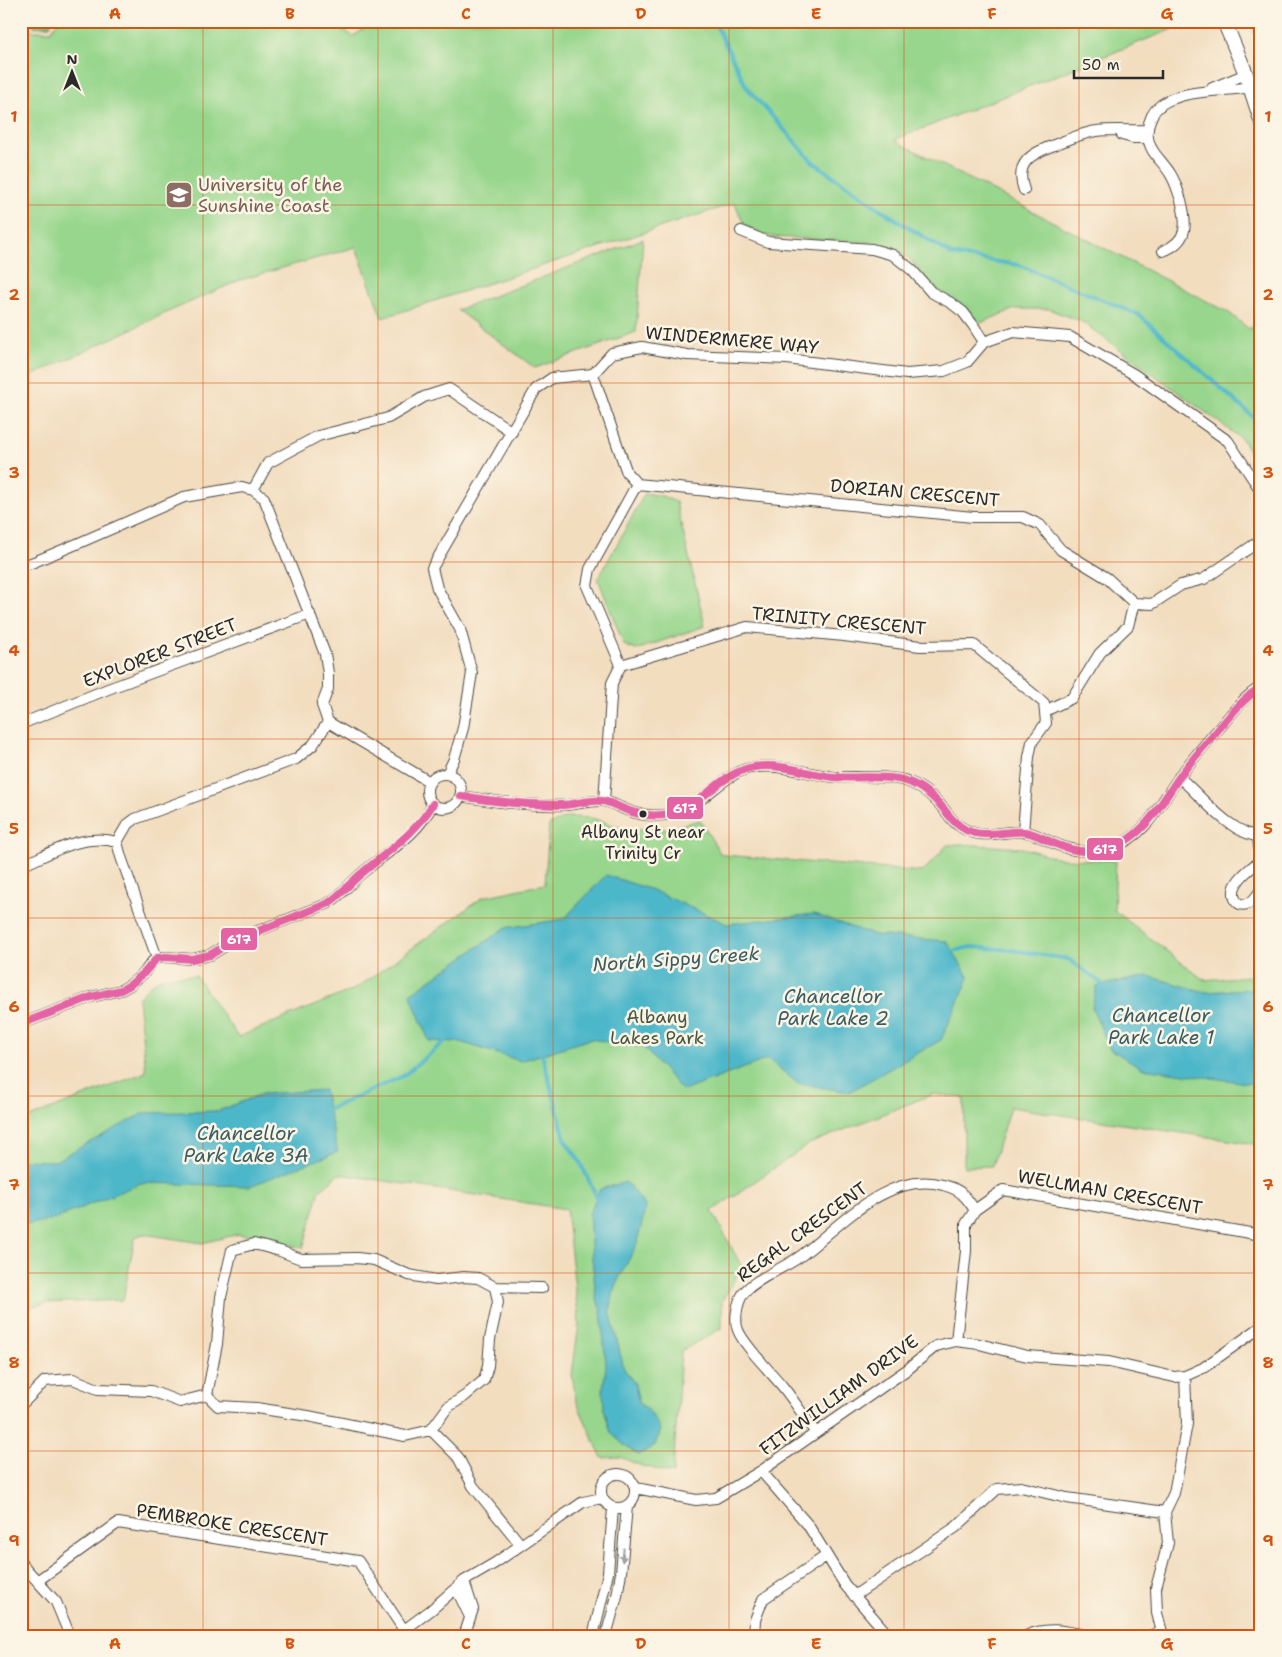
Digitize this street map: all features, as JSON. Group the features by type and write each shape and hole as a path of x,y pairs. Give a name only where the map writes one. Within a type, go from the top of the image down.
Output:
{"main road":[{"path":"1224,21 1248,80 1261,120"}],"street":[{"path":"1163,251 1175,244 1182,236 1185,230 1185,216 1172,176 1152,150 1148,134 1151,118 1160,106 1174,98 1248,80"},
{"path":"1024,190 1021,181 1022,171 1026,160 1033,154 1087,133 1110,131 1130,137 1148,134"},
{"path":"741,231 768,242 872,249 893,255 912,270 931,292 951,303 962,312 984,342 1013,332 1070,337 1135,375 1228,441 1261,491"},
{"name":"WINDERMERE WAY","path":"593,374 612,353 642,347 687,355 787,360 907,374 944,372 967,362 984,342"},
{"path":"447,774 454,759 463,728 472,673 460,629 437,588 432,568 536,389 552,378 593,374 628,473 637,484 590,570 587,586 621,665 612,683 604,801"},
{"path":"252,490 268,463 318,436 388,418 424,397 449,390 512,432"},
{"name":"DORIAN CRESCENT","path":"637,484 973,516 1023,516 1040,525 1061,550 1107,578 1134,603"},
{"path":"21,566 70,547 184,497 242,487 252,490 264,498 325,654 328,689 322,706 328,722 430,782"},
{"path":"1023,832 1029,757 1032,742 1046,723 1045,711 1072,698 1100,653 1128,626 1134,603 1152,604 1181,585 1204,579 1261,540"},
{"name":"EXPLORER STREET","path":"21,724 108,689 310,614"},
{"name":"TRINITY CRESCENT","path":"621,665 747,627 844,636 920,646 974,645 1044,703 1045,711"},
{"path":"461,796 524,804 565,805 604,801 623,809 648,815 671,814 683,811 696,804 725,780 744,770 754,767 775,767 832,776 901,779 922,788 933,797 958,825 965,829 990,835 1023,832 1034,834 1063,848 1076,850 1112,848 1122,844 1143,829 1179,777 1238,706 1261,686"},
{"path":"157,958 120,857 117,842 126,825 135,819 296,759 313,745 328,722"},
{"path":"447,774 453,776 460,783 461,796 451,807 440,808 433,804 427,793 430,782 438,776 447,774"},
{"path":"1179,777 1228,823 1243,832 1259,837 1260,863 1244,874 1236,884 1233,892 1234,900 1240,904 1247,904 1255,899 1261,890"},
{"path":"21,1024 90,996 121,990 144,973 157,958 192,959 210,955 245,936 327,904 361,874 409,837 426,819 433,804"},
{"path":"21,866 79,841 93,838 117,842"},
{"name":"REGAL CRESCENT","path":"816,1434 784,1388 744,1342 737,1328 737,1307 742,1295 750,1285 785,1267 803,1254 853,1212 875,1198 897,1188 917,1184 938,1184 953,1188 963,1194 975,1210"},
{"name":"WELLMAN CRESCENT","path":"975,1210 1003,1190 1261,1235"},
{"path":"956,1341 966,1251 966,1224 975,1210"},
{"path":"208,1394 217,1344 221,1296 232,1250 254,1244 301,1259 357,1258 374,1260 408,1275 436,1280 464,1277 478,1278 495,1287 542,1288"},
{"path":"208,1394 218,1406 274,1411 405,1436 431,1430 448,1407 484,1380 498,1302 495,1287"},
{"name":"FITZWILLIAM DRIVE","path":"636,1488 696,1500 716,1498 761,1471 816,1434 908,1369 936,1346 956,1341 979,1344 1027,1356 1109,1362 1174,1377 1185,1376 1203,1368 1261,1326"},
{"path":"1149,1636 1162,1634 1157,1613 1157,1583 1168,1543 1165,1512 1174,1493 1187,1424 1185,1376"},
{"path":"21,1405 45,1381 74,1379 98,1389 151,1391 180,1402 208,1394"},
{"path":"431,1430 458,1457 473,1486 521,1545"},
{"path":"761,1471 808,1525 845,1585 889,1636"},
{"path":"614,1474 626,1475 631,1478 636,1488 635,1496 627,1506 622,1508 613,1508 602,1498 601,1489 604,1481 614,1474"},
{"path":"854,1596 956,1526 997,1489 1021,1487 1067,1498 1165,1512"},
{"path":"400,1633 460,1585 583,1502 602,1498"},
{"path":"606,1636 622,1573 627,1506"},
{"path":"593,1636 608,1573 613,1508"},
{"name":"PEMBROKE CRESCENT","path":"37,1581 118,1523 358,1561 400,1633"},
{"path":"754,1636 754,1620 763,1599 826,1556"},
{"path":"21,1563 56,1602 70,1636"},
{"path":"460,1585 473,1607 464,1636"},
{"path":"1026,1636 1051,1630 1064,1630 1088,1636"}],"green space":[{"path":"23,21 52,21 50,26 35,27"},
{"path":"58,21 290,21 344,30 353,36 364,29 355,24 364,21 1193,21 894,140 1228,312 1249,329 1261,322 1261,473 1243,440 1081,321 1048,309 1015,309 980,323 967,308 929,283 909,258 892,248 877,243 764,235 744,225 735,203 382,318 356,247 240,280 21,381 21,26 35,31 51,31"},
{"path":"1250,21 1261,21 1261,55"},
{"path":"643,239 636,332 535,368 457,310"},
{"path":"645,493 662,496 676,502 705,626 636,650 624,645 598,579"},
{"name":"Albany Lakes Park","path":"567,817 592,818 625,829 666,829 700,820 720,853 724,855 923,872 947,845 960,844 1022,848 1063,859 1116,861 1114,910 1204,980 1261,975 1261,1145 1010,1107 992,1166 964,1167 964,1098 933,1094 809,1144 712,1211 742,1267 722,1301 722,1328 681,1351 673,1474 639,1465 620,1457 602,1458 576,1401 572,1374 579,1324 566,1209 339,1174 320,1190 303,1248 239,1234 202,1243 143,1234 135,1237 123,1300 46,1303 21,1309 21,1121 146,1072 138,999 151,985 157,980 169,976 196,976 238,1037 357,988 483,897 545,884 549,825"}],"water":[{"name":"Chancellor Park Lake 2","path":"606,875 652,890 727,924 814,914 874,935 947,941 969,978 941,1040 849,1092 797,1083 768,1059 683,1091 643,1047 590,1039 521,1061 460,1042 429,1041 410,994 505,928 564,919"},
{"name":"Chancellor Park Lake 1","path":"1148,976 1205,992 1261,988 1261,1085 1142,1068 1110,1049 1092,1007 1097,986"},
{"name":"Chancellor Park Lake 3A","path":"324,1090 338,1152 250,1186 141,1183 55,1219 21,1226 21,1160 55,1161 144,1113 218,1111 262,1094"},
{"path":"626,1182 646,1207 636,1246 615,1286 610,1311 624,1369 635,1384 639,1403 650,1412 661,1430 655,1445 639,1455 626,1447 611,1433 604,1409 603,1388 606,1366 601,1312 596,1296 589,1214 600,1189"}],"waterway":[{"path":"714,21 747,88 813,162 889,215 952,255 1019,265 1139,315 1261,424"},
{"name":"North Sippy Creek","path":"948,952 971,947 1012,950 1068,959 1108,988"},
{"name":"North Sippy Creek","path":"325,1111 403,1076 449,1038"},
{"path":"541,1051 566,1142 579,1160 598,1200"}],"transit line":[{"name":"617","path":"461,796 536,804 566,805 602,801 640,814 663,815 680,811 689,806 724,780 743,770 766,766 788,768 834,777 898,779 917,786 928,793 956,823 973,833 1025,832 1066,848 1081,851 1097,851 1124,842 1143,827 1199,752 1240,704 1261,687"},
{"name":"617","path":"21,1024 91,997 121,990 144,973 157,958 192,959 210,955 233,941 327,904 409,833 426,815 433,804"}],"place":[{"name":"University of the Sunshine Coast","path":"179,195"},
{"name":"Albany St near Trinity Cr","path":"643,814"}]}
